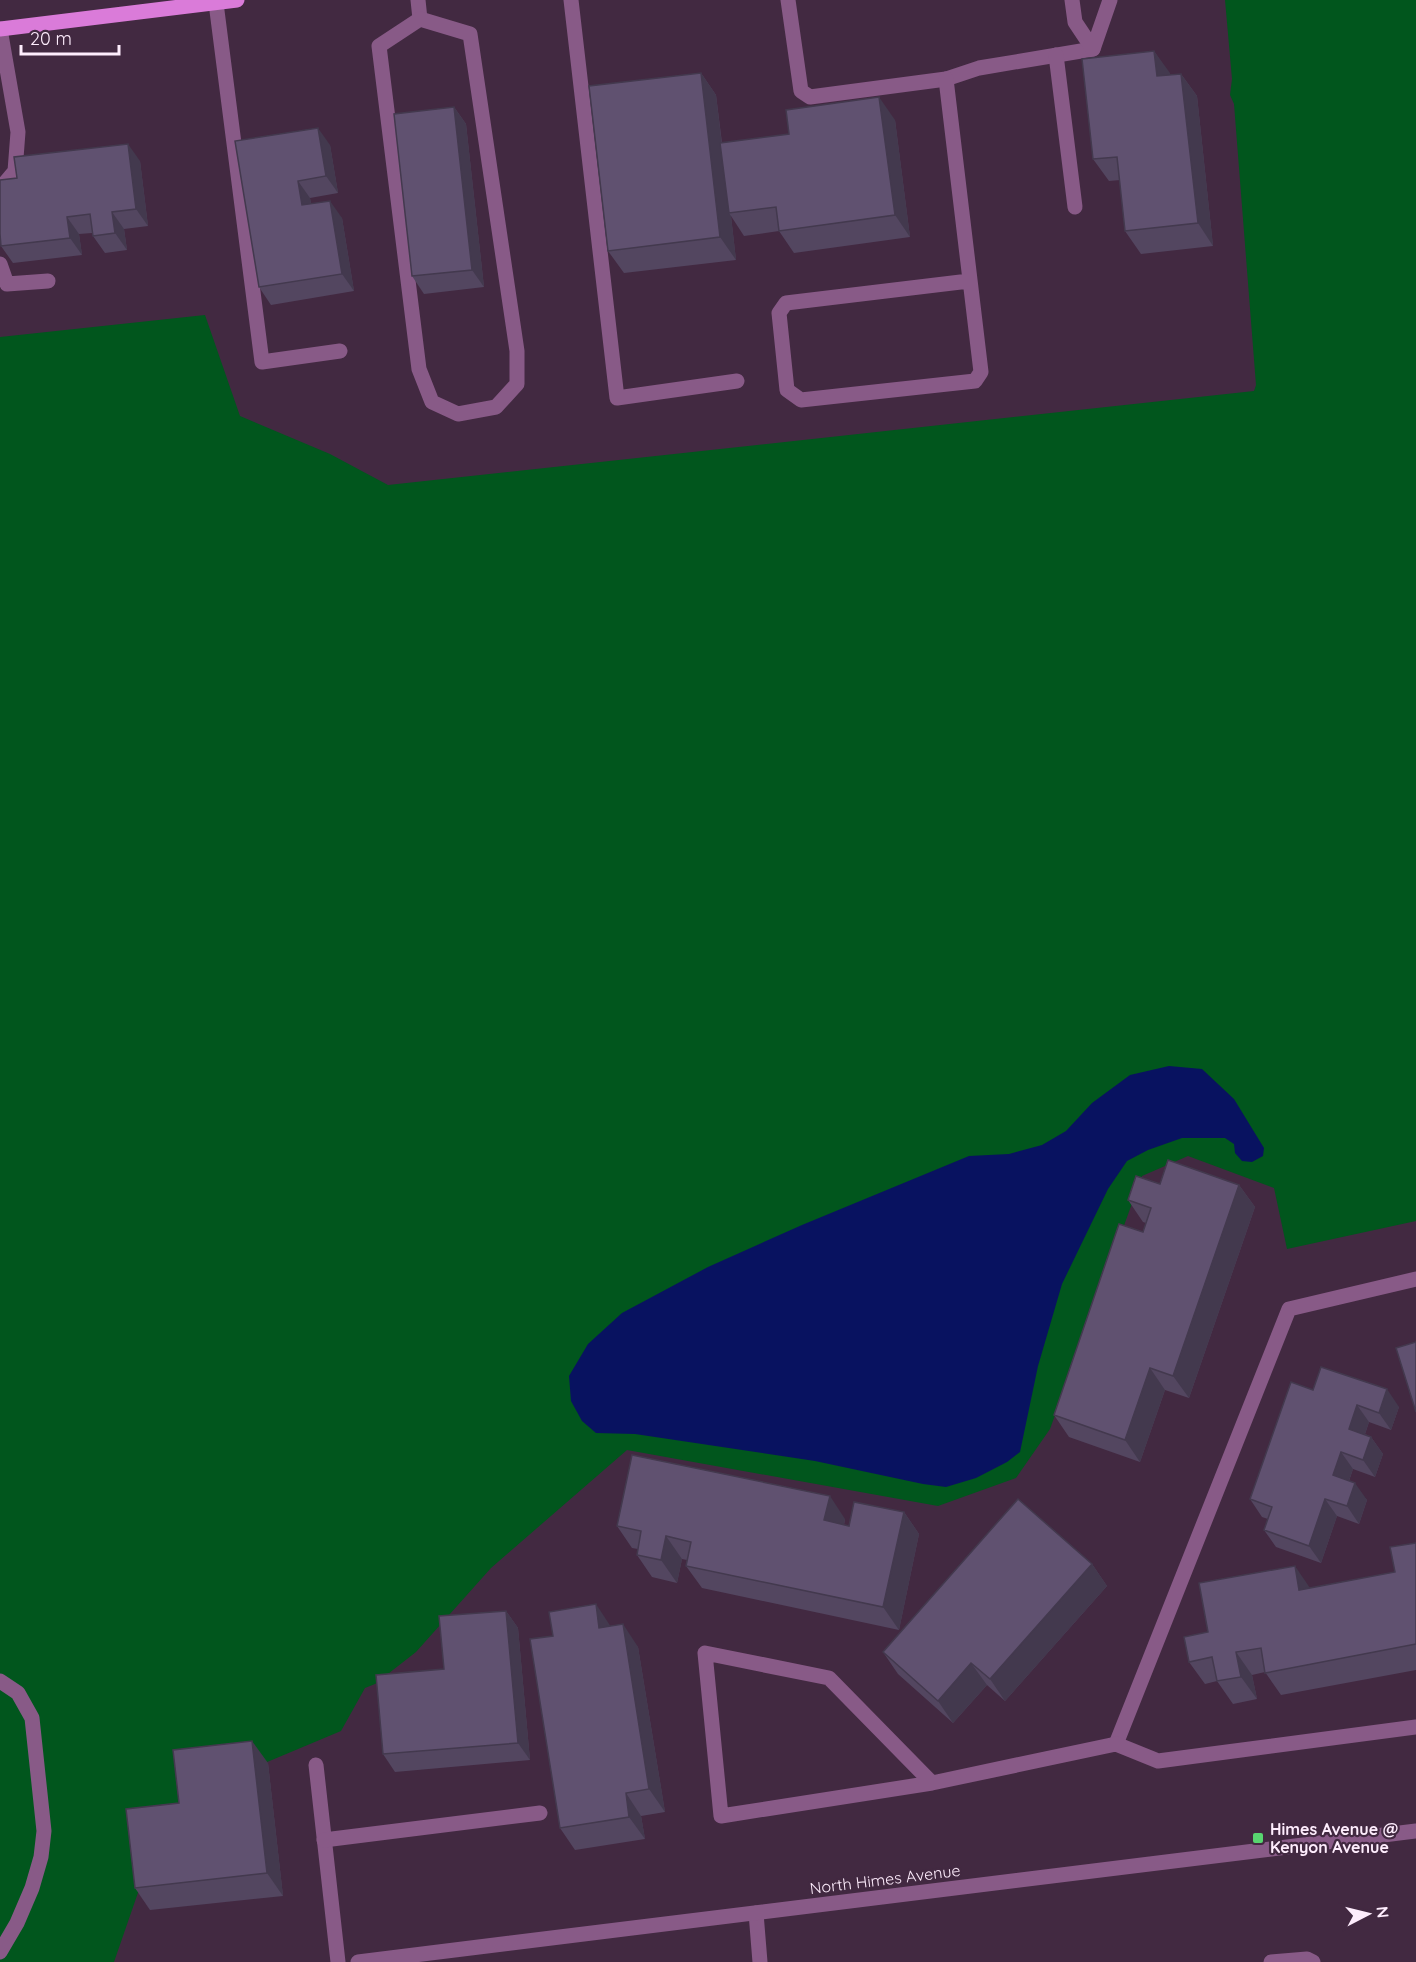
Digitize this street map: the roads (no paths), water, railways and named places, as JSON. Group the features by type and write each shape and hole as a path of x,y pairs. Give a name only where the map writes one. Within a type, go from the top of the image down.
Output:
{"main road":[{"path":"0,29 237,0"}],"street":[{"path":"418,0 420,19"},
{"path":"571,0 617,398 737,381"},
{"path":"788,0 801,91 810,97 946,80 979,68 1094,49"},
{"path":"1072,0 1075,22 1094,49"},
{"path":"1094,49 1110,0"},
{"path":"216,3 262,362 340,351"},
{"path":"420,19 470,34 518,351 517,384 496,407 458,414 432,402 419,369 379,46 420,19"},
{"path":"0,29 18,132 15,171 0,189"},
{"path":"1056,55 1075,207"},
{"path":"946,80 981,372 975,381 801,400 787,390 779,313 786,303 969,281"},
{"path":"0,264 7,284 48,282"},
{"path":"1116,1744 1289,1309 1416,1280"},
{"path":"932,1783 829,1678 705,1653 721,1815 932,1783 1116,1744 1158,1761 1416,1727"},
{"path":"0,1681 18,1693 32,1718 44,1831 41,1857 32,1888 17,1923 0,1952"},
{"path":"316,1765 338,1962"},
{"path":"324,1840 540,1813"},
{"name":"North Himes Avenue","path":"358,1962 1416,1831"},
{"path":"756,1913 760,1962"},
{"path":"1271,1962 1307,1959 1313,1962"}],"place":[{"name":"Himes Avenue @ Kenyon Avenue","path":"1258,1838"}]}
